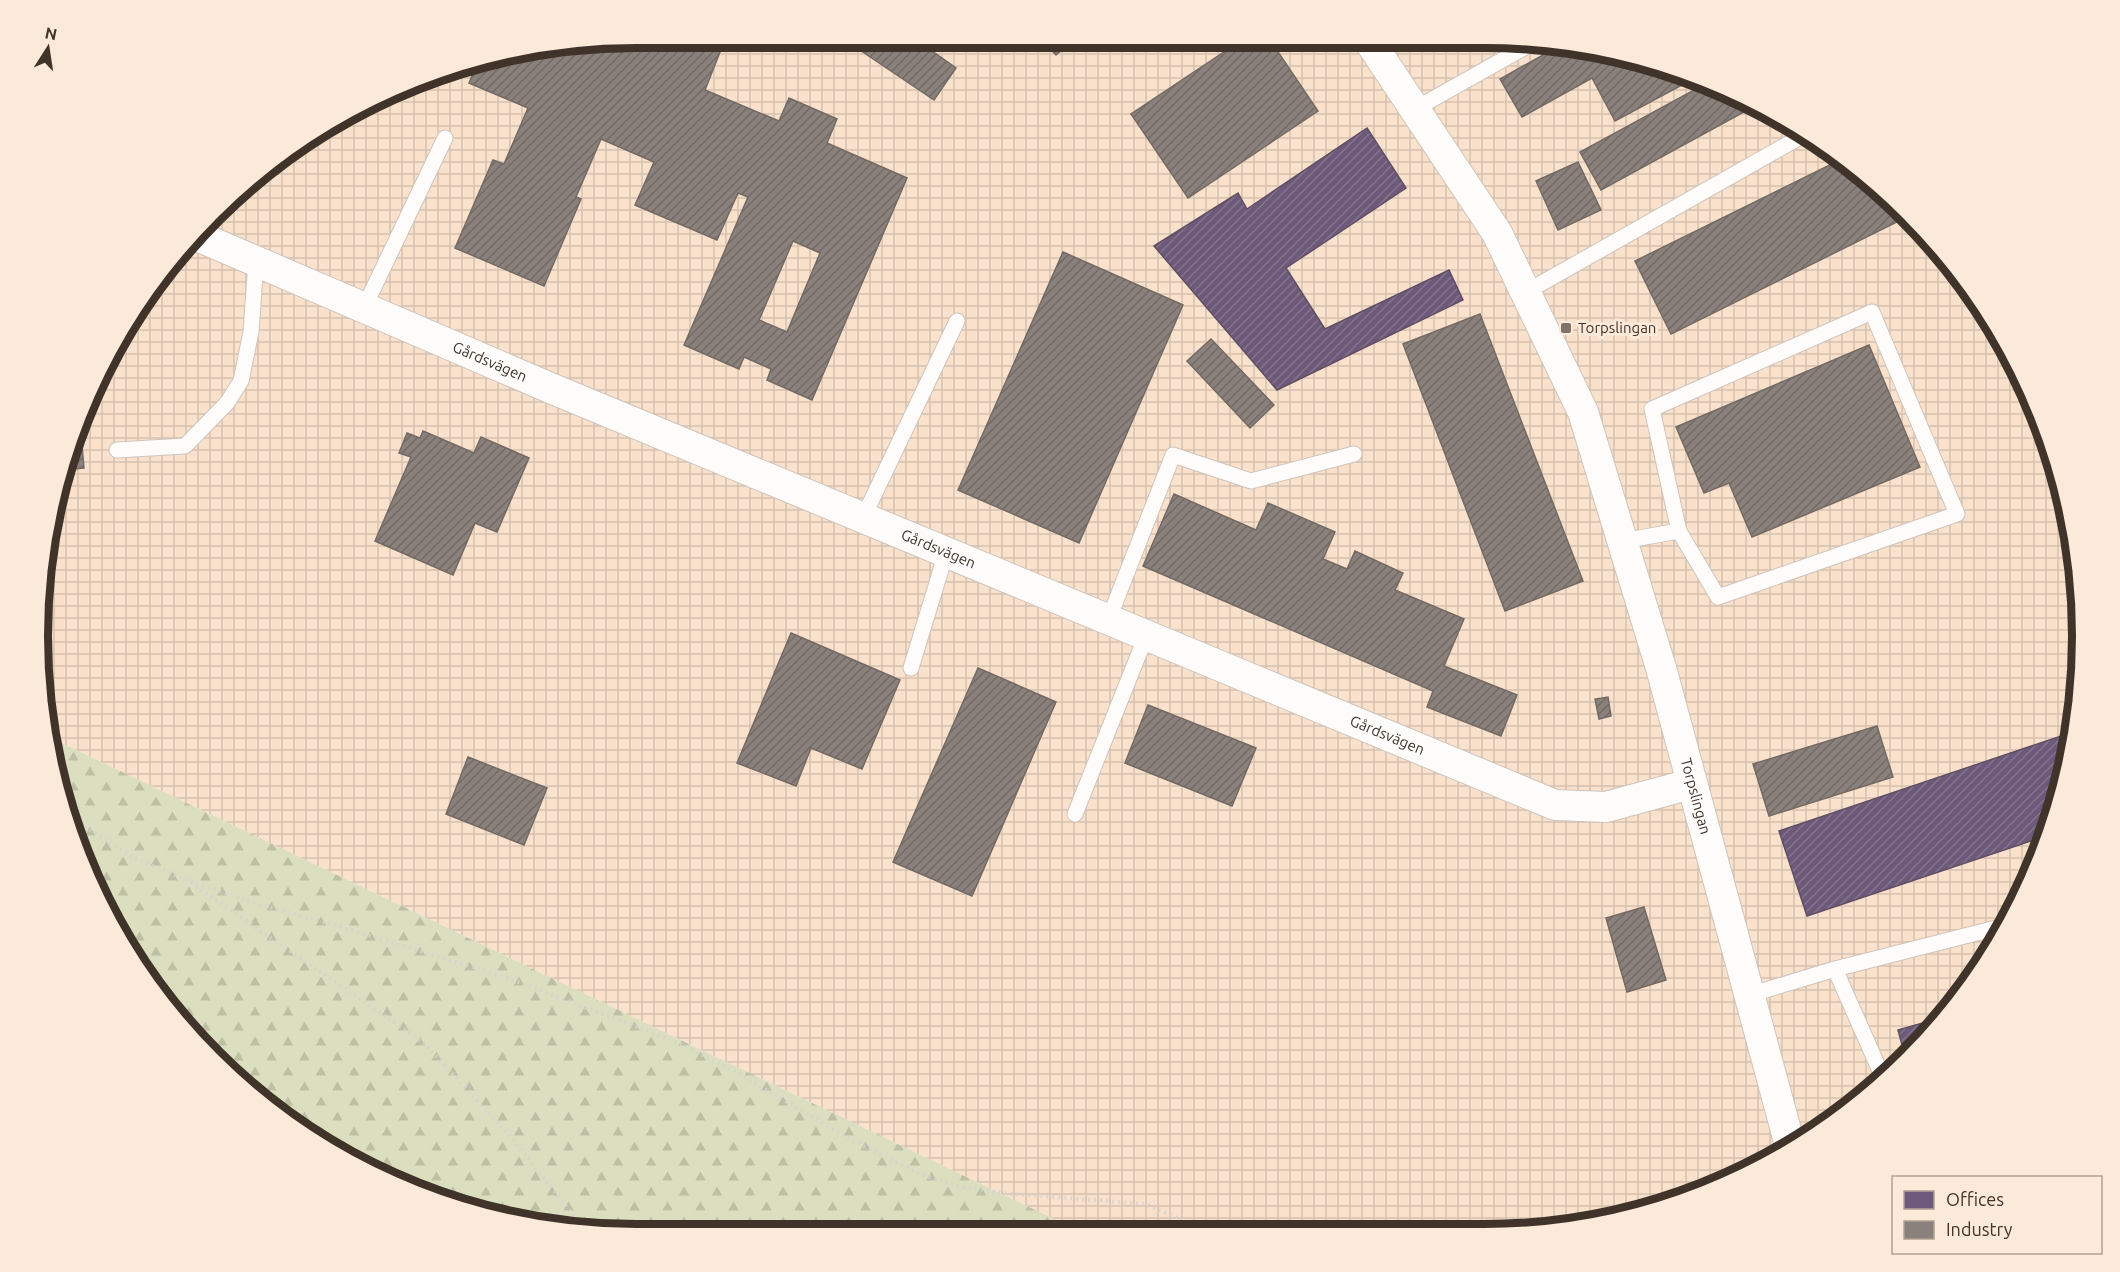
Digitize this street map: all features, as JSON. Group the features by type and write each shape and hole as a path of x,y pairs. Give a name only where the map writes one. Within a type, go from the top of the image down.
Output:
{"street":[{"name":"Torpslingan","path":"1374,48 1497,233 1583,412 1661,668 1788,1139"},
{"name":"Gårdsvägen","path":"203,238 1108,621 1555,805 1605,807 1691,784"}],"lane":[{"path":"1415,109 1522,49"},
{"path":"364,308 446,138"},
{"path":"1526,292 1797,139"},
{"path":"117,450 185,446 227,403 241,381 249,343 256,261"},
{"path":"1872,312 1957,514 1719,597 1678,531 1652,409 1872,312"},
{"path":"863,518 957,321"},
{"path":"1108,621 1173,455 1251,481 1354,454"},
{"path":"1622,541 1678,531"},
{"path":"911,668 946,553"},
{"path":"1075,814 1146,636"},
{"path":"1749,996 1835,969 1994,929"},
{"path":"1835,969 1880,1071"}],"path":[{"path":"78,822 132,857 185,879 254,903 335,925 505,977 676,1042 736,1072 853,1141 920,1174 956,1186 1002,1193 1145,1204 1192,1224"},
{"path":"185,879 424,1043 515,1142 578,1221"}],"shaded area":[{"path":"598,49 1522,49 1599,59 1673,79 1744,109 1778,127 1811,147 1842,170 1900,220 1926,248 1973,309 2011,376 2027,411 2052,484 2061,521 2071,598 2071,674 2061,751 2041,825 2027,861 1993,930 1973,963 1926,1024 1900,1052 1842,1102 1811,1125 1778,1145 1709,1179 1673,1193 1599,1213 1522,1223 1484,1224 1064,1224 57,741 49,674 48,636 53,559 68,484 93,411 127,342 147,309 194,248 248,194 309,147 376,109 447,79 521,59"}],"green space":[{"path":"57,741 1064,1224 598,1223 521,1213 484,1204 447,1193 376,1163 309,1125 248,1078 194,1024 170,994 147,963 127,930 93,861 68,788"}],"building: Offices":[{"path":"1367,128 1406,188 1286,268 1325,329 1449,270 1463,300 1277,390 1154,246 1238,193 1247,209"},
{"path":"2063,735 2052,788 2035,840 1807,916 1779,831"},
{"path":"1928,1022 1903,1049 1898,1030"}],"building: Industry":[{"path":"722,48 705,90 779,121 789,98 837,119 827,143 907,178 812,400 767,380 771,369 744,357 739,369 684,345 748,197 738,193 717,240 635,205 654,162 601,139 576,197 581,199 544,286 455,248 493,160 504,164 528,108 469,83 474,71 521,59 559,53 598,49","holes":["793,241 820,253 787,332 759,320"]},
{"path":"857,48 928,48 956,68 934,100"},
{"path":"1050,48 1064,48 1056,55"},
{"path":"1230,48 1275,48 1318,111 1188,198 1131,114"},
{"path":"1549,52 1599,59 1685,84 1615,121 1592,78 1522,117 1500,79"},
{"path":"1697,88 1747,110 1601,190 1580,152"},
{"path":"1578,162 1601,210 1558,230 1536,181"},
{"path":"1833,163 1900,220 1671,334 1635,261"},
{"path":"1063,252 1183,305 1079,543 958,490"},
{"path":"1480,314 1583,581 1505,611 1403,344"},
{"path":"1211,339 1274,405 1250,428 1187,361"},
{"path":"1869,345 1920,467 1752,537 1729,483 1704,493 1676,427"},
{"path":"423,431 474,453 481,437 529,458 497,532 475,523 453,575 375,541 411,457 399,453 407,433 420,438"},
{"path":"82,440 84,468 72,469"},
{"path":"1174,494 1256,530 1268,503 1335,532 1323,559 1347,569 1355,551 1403,573 1395,590 1464,619 1444,666 1517,695 1501,736 1427,707 1433,691 1143,566"},
{"path":"791,633 900,680 862,769 811,748 796,786 737,763"},
{"path":"978,668 1056,702 972,896 893,862"},
{"path":"1608,697 1611,716 1599,719 1595,699"},
{"path":"1148,705 1256,748 1232,806 1125,763"},
{"path":"1877,726 1893,777 1769,816 1753,764"},
{"path":"468,757 547,788 524,845 446,814"},
{"path":"1644,907 1666,980 1627,992 1606,918"}],"place":[{"name":"Torpslingan","path":"1566,328"}]}
